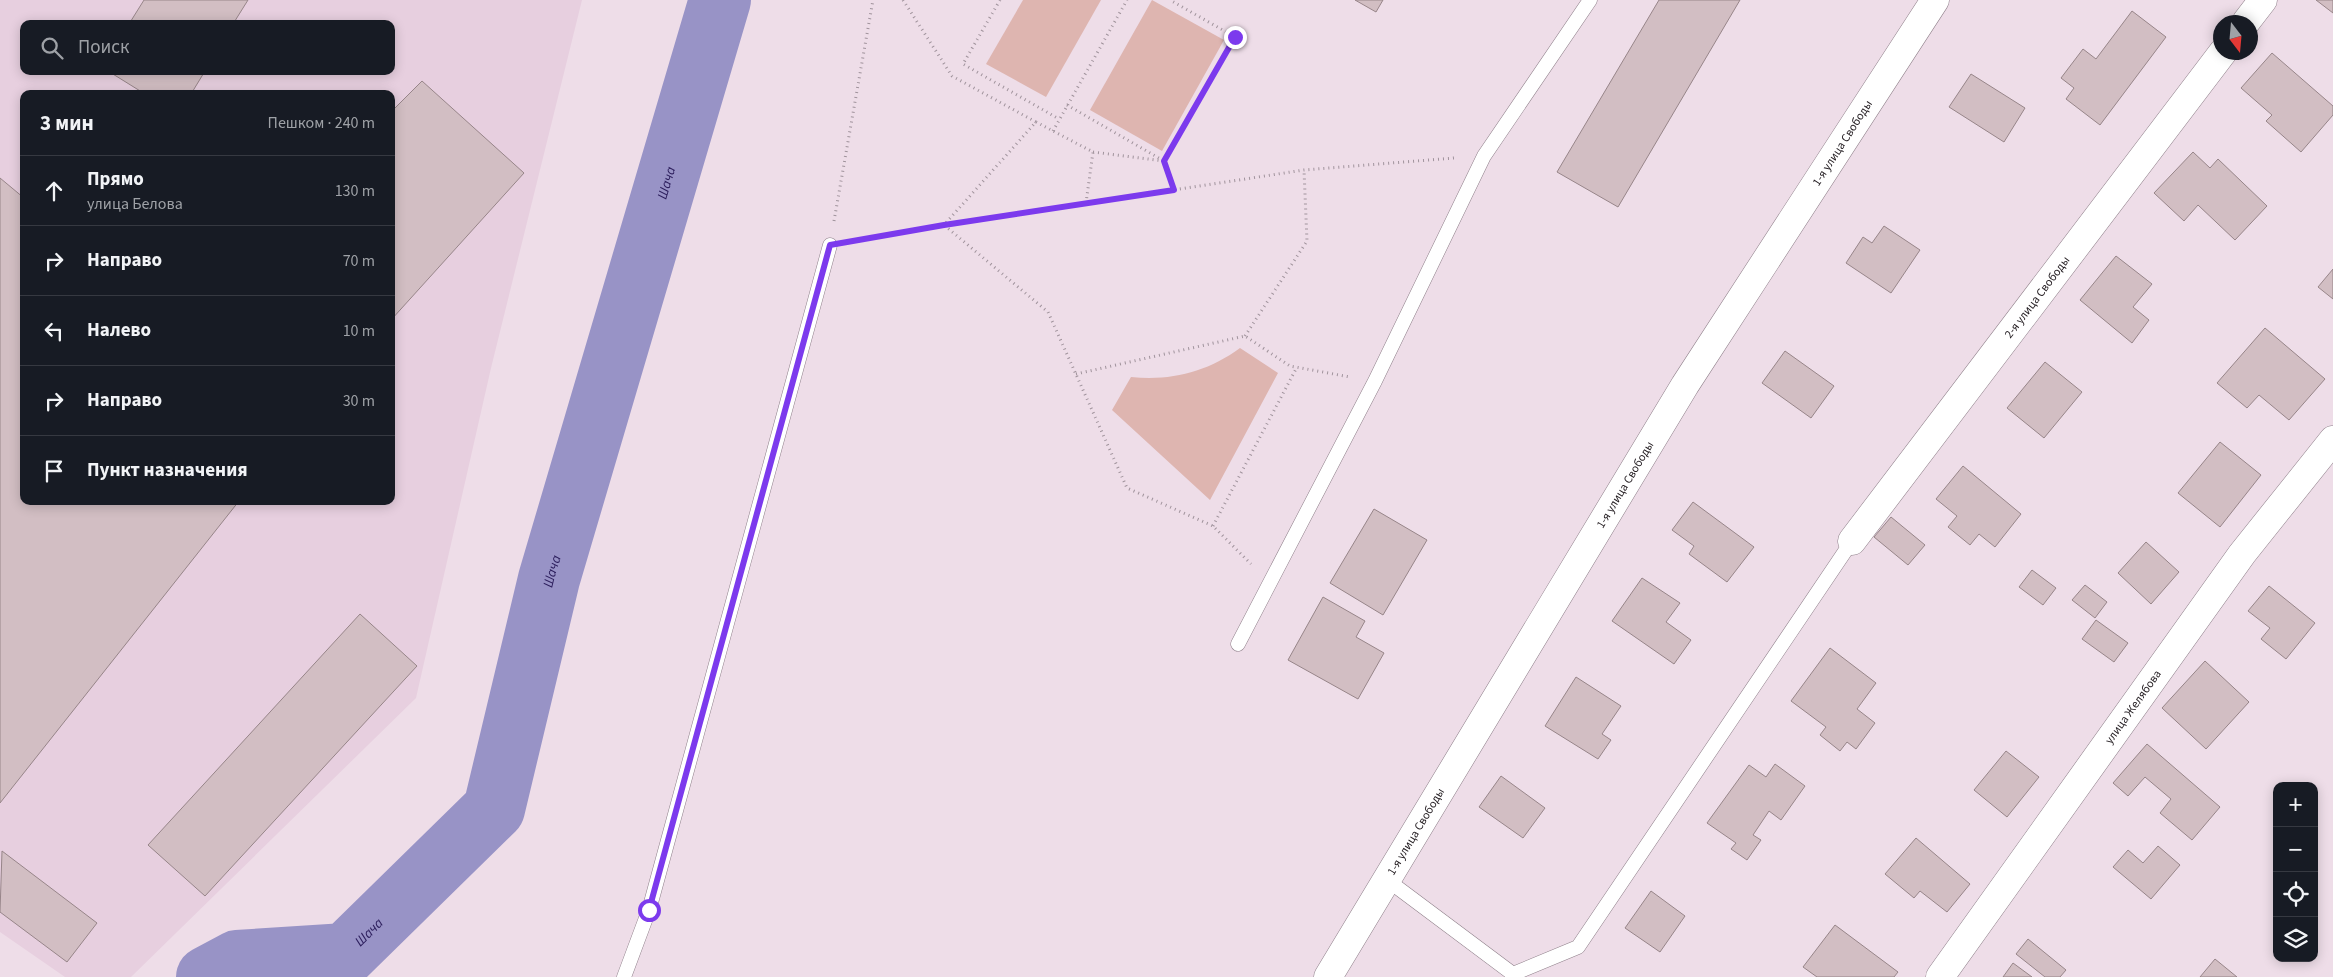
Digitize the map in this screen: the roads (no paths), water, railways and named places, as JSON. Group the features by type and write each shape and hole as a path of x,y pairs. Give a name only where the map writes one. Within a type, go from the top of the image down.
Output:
{"street":[{"name":"1-я улица Свободы","path":"1328,977 1685,385 1936,0"},
{"path":"2251,15 2263,0"},
{"name":"2-я улица Свободы","path":"1852,541 2217,60"},
{"name":"улица Желябова","path":"1940,977 2242,554 2333,440"}],"lane":[{"path":"1238,644 1272,584 1376,381 1484,156 1590,0"},
{"path":"624,977 649,910 830,245"},
{"path":"1386,879 1514,974 1578,947 1852,541"}],"waterway":[{"name":"Шача","path":"207,977 237,961 346,954 494,809 549,579 720,0"}]}
